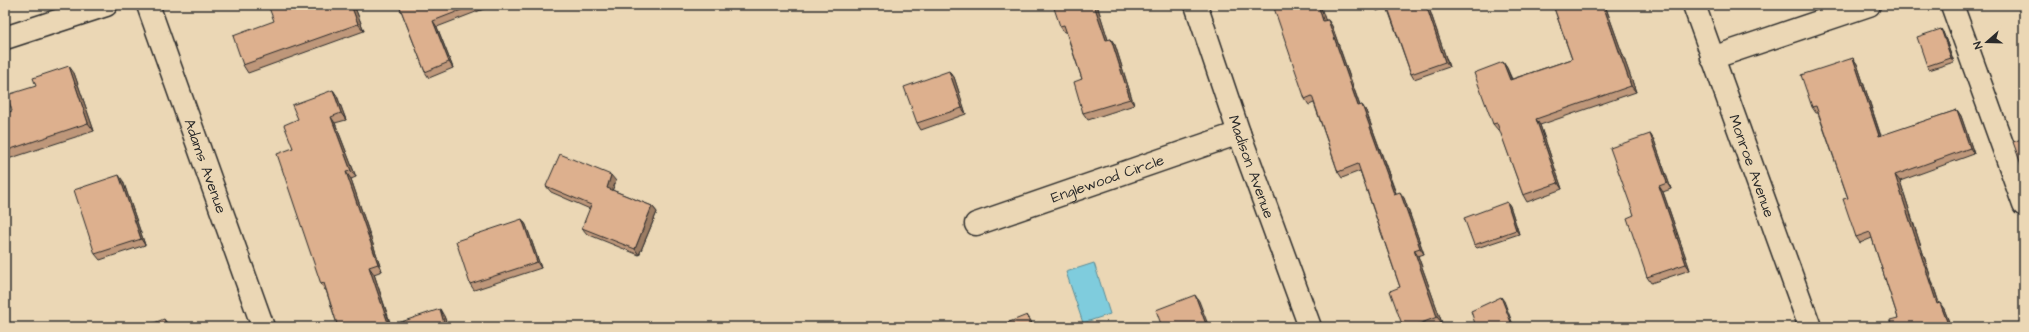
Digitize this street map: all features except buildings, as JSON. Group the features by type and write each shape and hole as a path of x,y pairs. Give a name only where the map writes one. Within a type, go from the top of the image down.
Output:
{"street":[{"path":"5,38 106,5"},
{"name":"Adams Avenue","path":"148,5 263,327"},
{"name":"Madison Avenue","path":"1196,5 1240,134 1310,327"},
{"name":"Monroe Avenue","path":"1694,5 1810,327"},
{"path":"1712,58 1869,5"},
{"path":"1952,5 2024,205"},
{"name":"Englewood Circle","path":"976,224 1240,134"}],"water":[{"path":"1094,263 1110,314 1083,323 1066,272"}]}
